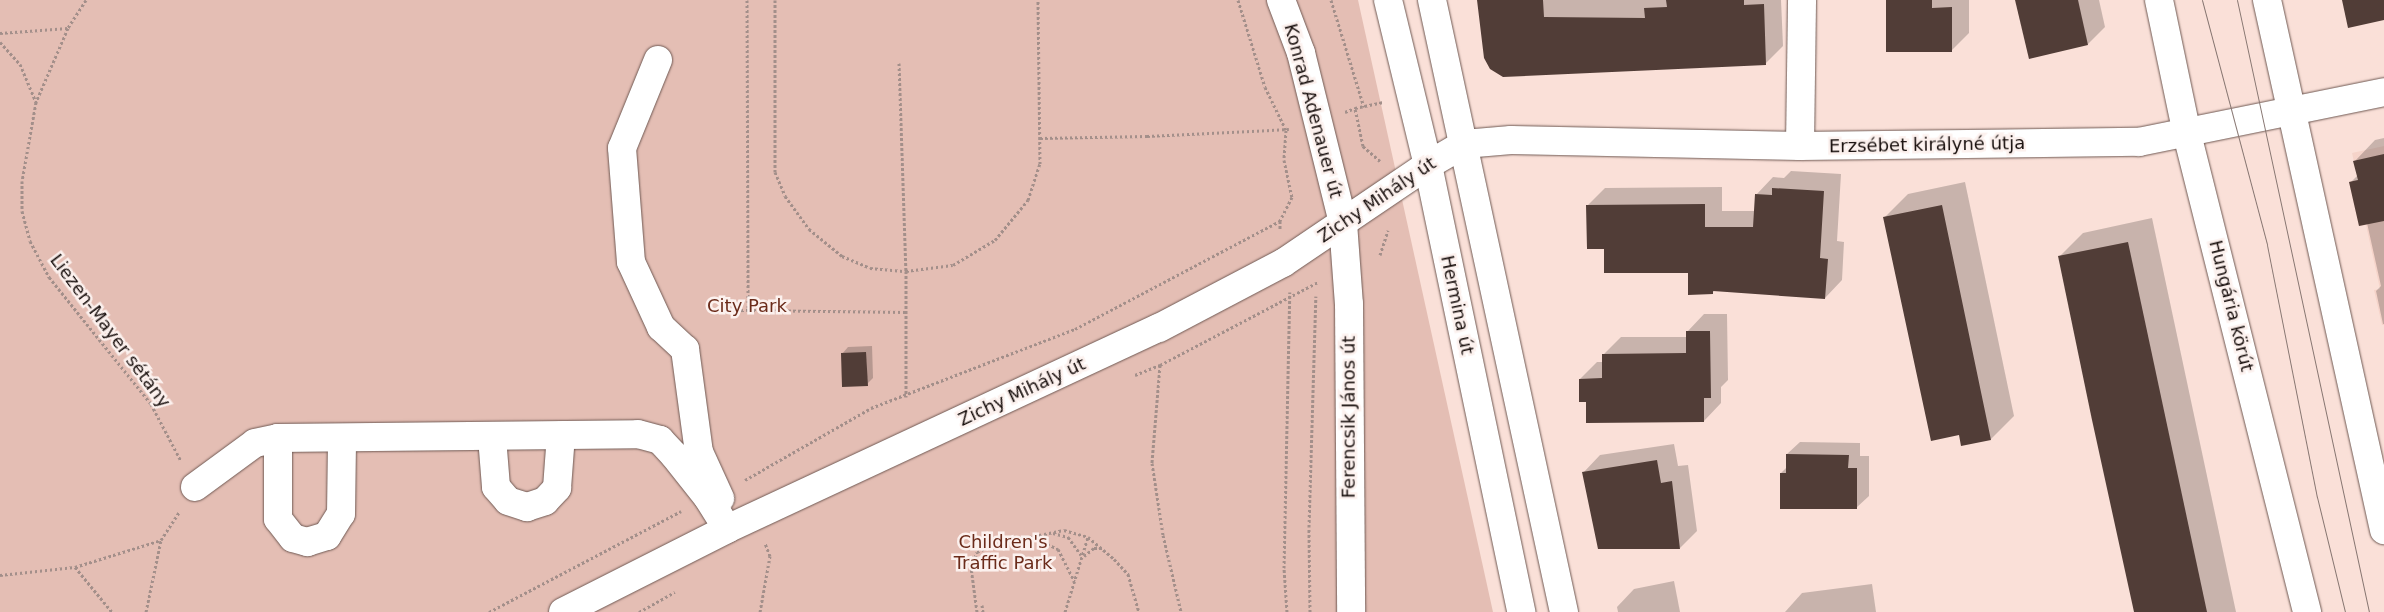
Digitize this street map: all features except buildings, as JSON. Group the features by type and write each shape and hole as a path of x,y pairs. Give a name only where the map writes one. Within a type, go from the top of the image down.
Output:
{"street":[{"name":"Konrad Adenauer út","path":"1281,0 1301,53 1343,222"},
{"name":"Hermina út","path":"1388,0 1428,165 1522,612"},
{"path":"1432,0 1564,612"},
{"path":"1800,146 1802,0"},
{"name":"Hungária körút","path":"2158,0 2187,134 2307,612"},
{"path":"2267,0 2290,113 2384,530"},
{"path":"658,60 622,148 631,262 661,327 685,349 699,452 713,496"},
{"name":"Erzsébet királyné útja","path":"1464,144 1511,140 1800,146 2139,142 2290,113 2384,92"},
{"name":"Zichy Mihály út","path":"563,612 732,527 1158,328 1283,263 1428,165 1464,144"},
{"name":"Ferencsik János út","path":"1343,222 1349,304 1351,612"},
{"path":"195,488 255,443 278,438 638,434 660,440 713,496 732,527"},
{"path":"492,437 496,487 508,501 527,507 545,502 557,488 561,435"},
{"path":"278,438 278,519 293,538 307,542 327,536 341,514 342,438"}],"path":[{"name":"Liezen-Mayer sétány","path":"86,0 68,28 36,102 22,181 22,211 30,241 49,277 150,404 195,488"},
{"path":"748,0 748,310"},
{"path":"775,0 775,172 785,196 809,228 842,256 870,268 906,271 954,265 994,240 1028,200 1040,164 1038,0"},
{"path":"1238,0 1265,87 1286,130 1284,160 1292,198 1280,221 1283,263"},
{"path":"1331,0 1364,107 1387,101"},
{"path":"0,33 68,28"},
{"path":"0,42 20,64 36,102"},
{"path":"899,63 906,271 906,397"},
{"path":"1040,138 1286,130 1318,122 1355,108"},
{"path":"489,612 713,496 871,408 906,397 997,357 1075,329 1280,221"},
{"path":"1310,612 1309,527 1317,283"},
{"path":"1181,612 1164,535 1152,463 1160,366 1291,299 1284,568 1287,612"},
{"path":"726,311 906,312"},
{"path":"146,612 162,540 195,488"},
{"path":"976,612 971,566 977,552 995,544 1064,530 1088,537 1128,574 1139,612"},
{"path":"1048,532 1068,537 1081,552 1082,558"},
{"path":"1033,537 1058,549 1074,581"},
{"path":"1065,612 1088,537"},
{"path":"0,575 75,567 162,540"},
{"path":"760,612 770,556 765,542"},
{"path":"1082,558 1086,552 1102,548"},
{"path":"75,567 112,612"},
{"path":"982,605 983,612"}],"shaded area":[{"path":"2384,146 2384,325 2382,325 2374,290 2380,289 2366,225 2359,226 2349,182 2358,180 2352,153"}],"green space":[{"name":"City Park","path":"0,0 1358,0 1493,612 0,612"}],"tram line":[{"path":"2202,0 2267,245 2317,497 2345,612"},
{"path":"2237,0 2369,612"}],"park label":[{"name":"Children's Traffic Park","path":"1003,553"}]}
